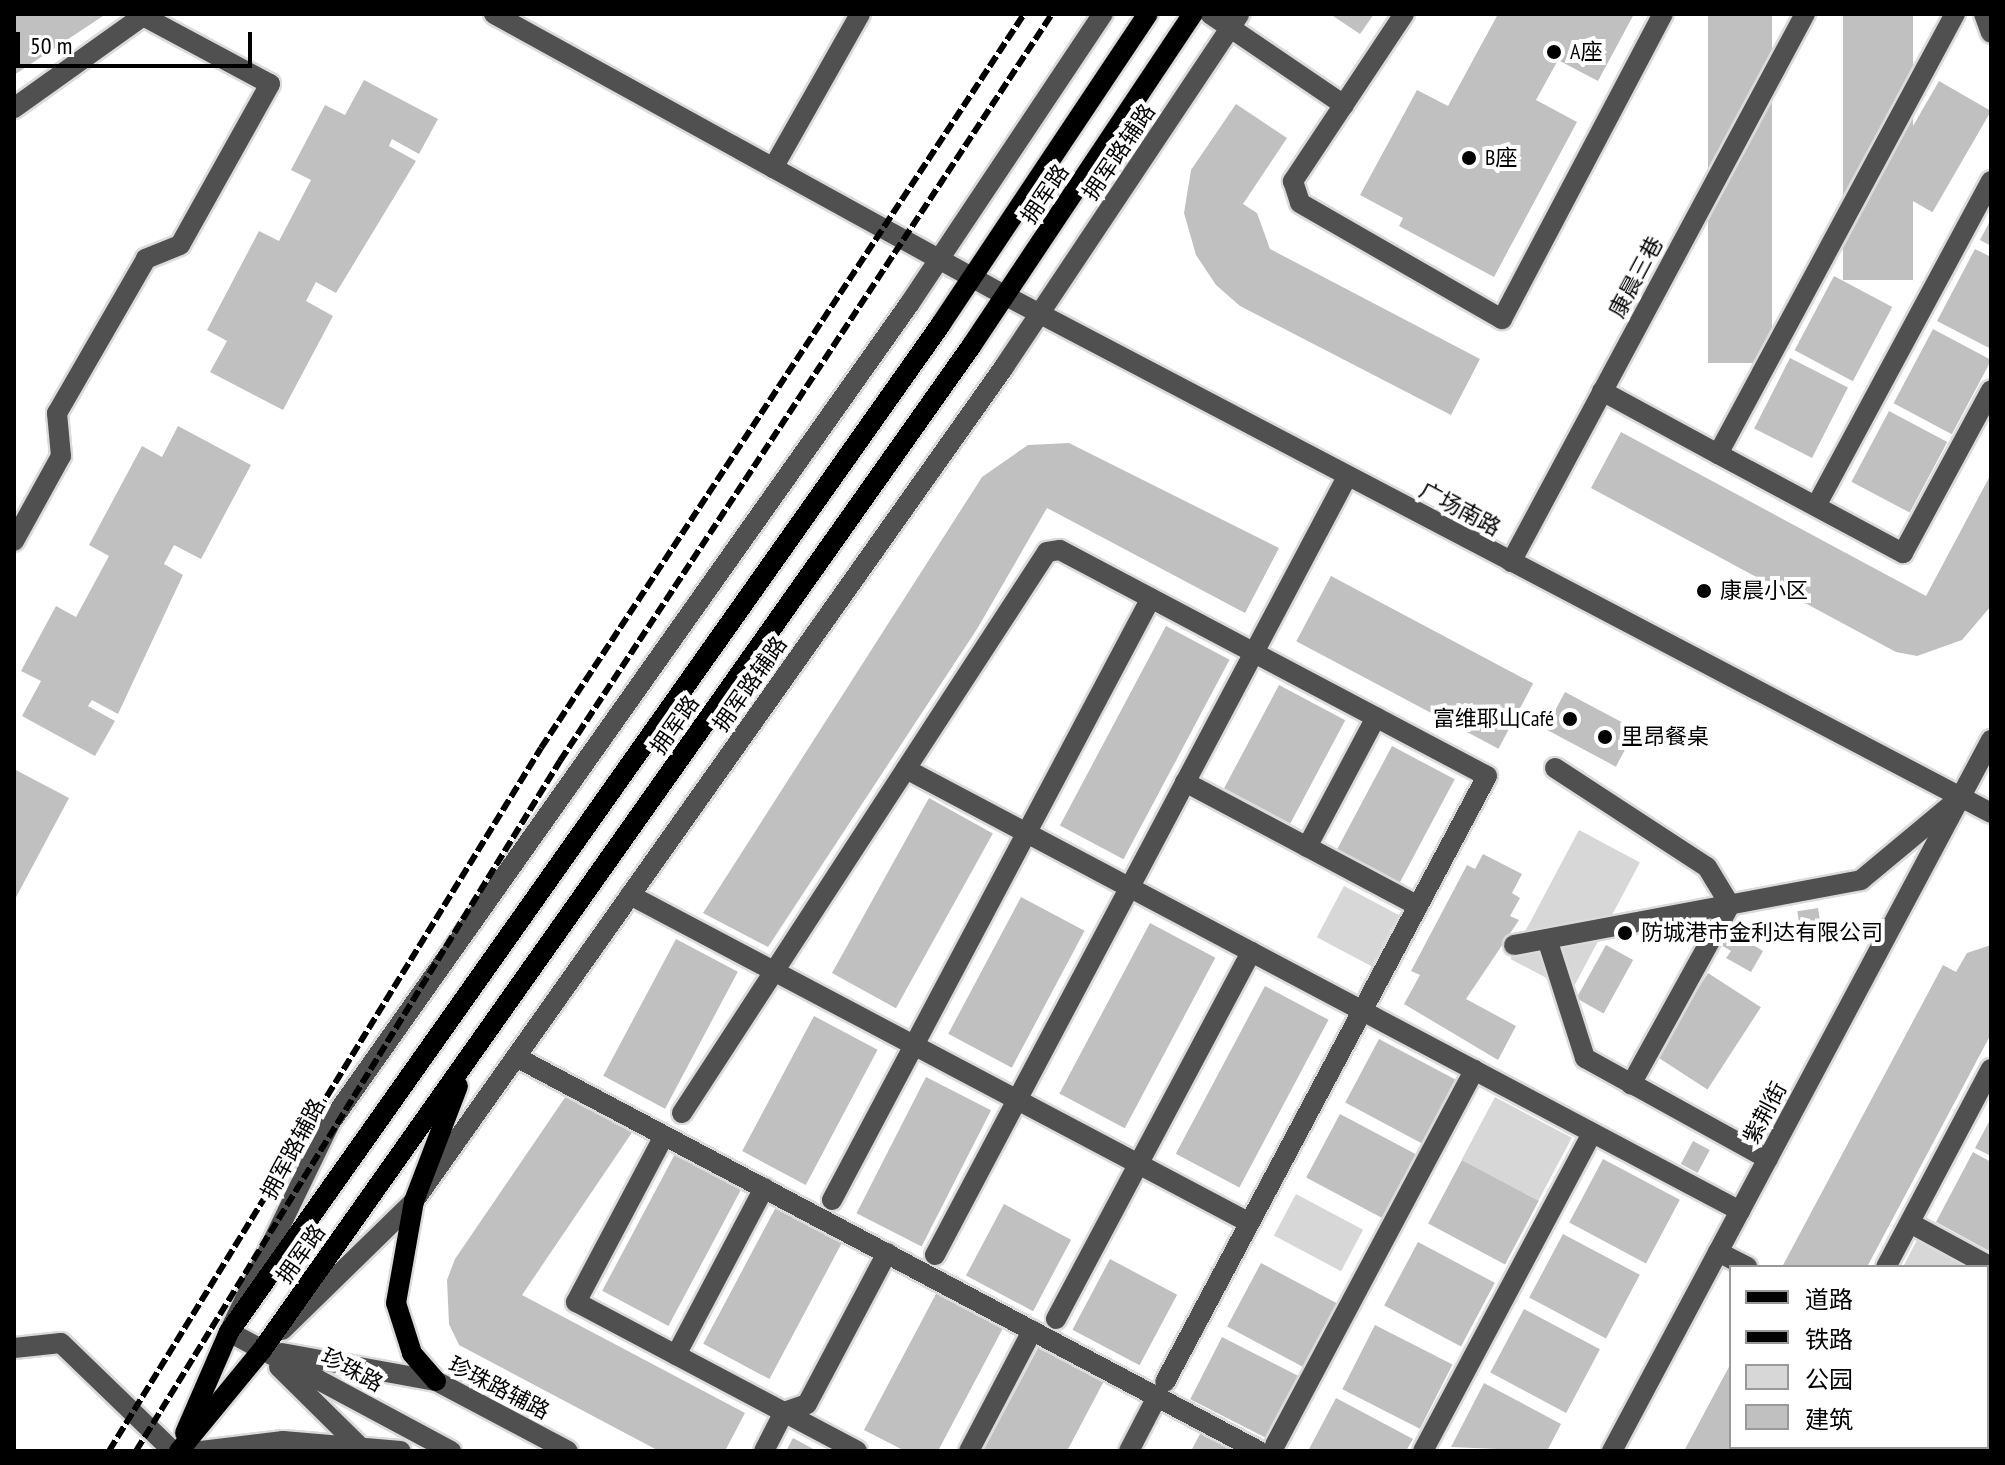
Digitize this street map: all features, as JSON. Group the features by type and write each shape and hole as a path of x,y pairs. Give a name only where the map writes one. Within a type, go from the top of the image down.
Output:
{"main road":[{"name":"拥军路","path":"176,1451 229,1332 973,278 1148,14"},
{"name":"拥军路","path":"176,1451 262,1350 1006,296 1193,14"},
{"path":"436,1381 412,1353 396,1303 414,1201 469,1057"}],"street":[{"name":"广场南路","path":"494,14 1039,314 1991,813"},
{"path":"773,168 860,14"},
{"name":"拥军路辅路","path":"229,1332 330,1123 940,259 1103,14"},
{"path":"1210,14 1234,21 1344,105"},
{"path":"1404,14 1293,181 1300,203 1502,319 1663,14"},
{"name":"康晨三巷","path":"1511,562 1805,14"},
{"path":"1718,454 1955,14"},
{"path":"1984,14 1991,33"},
{"path":"14,108 143,16 270,84 180,245 146,259 57,413 61,456 14,541"},
{"name":"拥军路辅路","path":"262,1350 414,1201 1039,314 1234,21"},
{"path":"1816,506 1991,181"},
{"path":"1602,391 1903,553 1991,390"},
{"path":"935,1255 1347,477"},
{"path":"682,1113 1047,552 1060,550 1487,776 1129,1451"},
{"path":"832,1200 1151,598"},
{"path":"1307,847 1376,717"},
{"name":"紫荆街","path":"1612,1451 1991,740"},
{"path":"1555,768 1707,867 1730,905"},
{"path":"906,769 1740,1211"},
{"path":"1185,782 1418,906"},
{"path":"1514,945 1861,880 1961,797"},
{"path":"630,895 1250,1223"},
{"path":"1631,1084 1730,905"},
{"path":"1547,939 1585,1058 1768,1159"},
{"path":"1056,1319 1251,952"},
{"path":"516,1057 1032,1331 1161,1389 1267,1448 1474,1070"},
{"path":"1887,1265 1991,1069"},
{"path":"1423,1451 1592,1133"},
{"path":"664,1136 576,1302 857,1451"},
{"path":"676,1355 764,1188"},
{"path":"1910,1223 1987,1265"},
{"path":"1718,1252 1743,1265"},
{"path":"764,1451 784,1412 807,1404 887,1253"},
{"path":"969,1451 1032,1331"},
{"name":"珍珠路","path":"229,1332 451,1451"},
{"path":"14,1348 61,1343 176,1451"},
{"path":"262,1350 360,1447"},
{"name":"珍珠路辅路","path":"262,1350 436,1381 568,1451"},
{"path":"201,1451 360,1447 401,1451"}],"green space":[{"path":"1579,830 1640,862 1571,991 1510,959"},
{"path":"1344,886 1399,915 1372,966 1317,937"},
{"path":"1495,1097 1572,1138 1538,1201 1462,1160"},
{"path":"1296,1194 1363,1230 1341,1271 1274,1235"},
{"path":"1918,1238 1969,1265 1904,1265"}],"building":[{"path":"14,14 106,14 14,75"},
{"path":"1330,14 1374,14 1360,34"},
{"name":"B座","path":"1498,14 1634,14 1598,81 1558,60 1536,100 1577,122 1494,277 1399,226 1403,218 1360,195 1417,90 1448,106"},
{"path":"1708,14 1772,14 1772,363 1708,363"},
{"path":"1843,14 1913,14 1913,280 1843,280"},
{"path":"364,80 438,119 419,154 392,139 389,146 416,161 336,293 316,282 306,301 333,316 283,410 210,372 227,341 207,330 259,231 279,241 311,180 291,170 325,105 345,115"},
{"path":"1939,81 1991,111 1932,212 1880,182"},
{"path":"1236,104 1287,138 1243,204 1257,213 1270,249 1480,359 1451,415 1240,306 1216,285 1196,255 1184,213 1191,170"},
{"path":"1991,219 1991,246 1980,240"},
{"path":"1975,249 1991,257 1991,349 1937,321"},
{"path":"1834,276 1892,307 1853,381 1795,350"},
{"path":"1933,329 1991,360 1952,434 1894,403"},
{"path":"1790,358 1848,388 1812,458 1754,428"},
{"path":"1889,411 1947,442 1910,513 1851,482"},
{"path":"178,426 251,465 201,559 174,545 164,564 183,575 118,714 92,700 88,706 115,721 95,756 22,716 41,681 21,671 56,606 76,617 109,556 89,545 142,446 162,457"},
{"path":"1621,432 1926,596 1991,474 1991,606 1962,640 1917,656 1896,652 1591,488"},
{"path":"1069,443 1279,548 1245,613 1047,508 977,629 768,947 703,913 982,477 1028,445"},
{"path":"1331,576 1533,684 1498,749 1296,641"},
{"path":"1166,626 1230,660 1123,859 1060,826"},
{"path":"1279,685 1345,720 1290,824 1224,788"},
{"path":"1565,692 1636,730 1616,767 1545,729"},
{"path":"1392,746 1455,779 1396,889 1334,855"},
{"path":"14,769 69,798 14,901"},
{"path":"929,798 993,833 896,1008 832,973"},
{"path":"1483,854 1522,874 1512,893 1520,898 1510,916 1519,920 1466,999 1516,1026 1498,1060 1404,1004 1420,975 1411,971 1467,865 1475,869"},
{"path":"1021,897 1085,931 1012,1068 948,1034"},
{"path":"1818,908 1821,928 1800,931 1797,911"},
{"path":"1150,923 1215,958 1125,1128 1059,1093"},
{"path":"1730,931 1763,951 1751,972 1726,958 1731,951 1721,945"},
{"path":"676,939 738,972 665,1109 603,1076"},
{"path":"1606,945 1633,960 1604,1013 1576,998"},
{"path":"1991,945 1991,1034 1868,1265 1783,1265 1943,965 1956,972 1967,953"},
{"path":"1708,973 1761,1007 1707,1090 1655,1055"},
{"path":"1265,986 1329,1020 1239,1188 1176,1154"},
{"path":"814,1016 878,1050 806,1185 742,1151"},
{"path":"1379,1039 1456,1080 1422,1143 1345,1103"},
{"path":"926,1077 991,1110 922,1246 857,1213"},
{"path":"566,1096 633,1131 522,1295 745,1413 725,1451 659,1451 459,1345 449,1324 447,1280 455,1259"},
{"path":"1340,1114 1416,1154 1382,1218 1306,1178"},
{"path":"1991,1118 1991,1156 1975,1148"},
{"path":"1693,1141 1710,1150 1698,1173 1681,1164"},
{"path":"1973,1152 1991,1162 1991,1252 1936,1222"},
{"path":"675,1154 741,1189 668,1326 602,1291"},
{"path":"1603,1159 1680,1200 1646,1263 1569,1223"},
{"path":"1462,1160 1539,1201 1505,1264 1428,1224"},
{"path":"1004,1204 1071,1240 1033,1311 966,1276"},
{"path":"776,1207 842,1242 769,1379 703,1344"},
{"path":"1563,1234 1640,1275 1606,1338 1529,1298"},
{"path":"1418,1242 1495,1283 1461,1346 1384,1306"},
{"path":"1110,1259 1177,1295 1140,1365 1072,1330"},
{"path":"1261,1263 1337,1303 1303,1367 1227,1327"},
{"path":"937,1292 1003,1328 938,1451 905,1451 864,1430"},
{"path":"1524,1309 1600,1349 1566,1413 1490,1373"},
{"path":"1375,1325 1453,1364 1420,1429 1342,1389"},
{"path":"1222,1337 1300,1376 1268,1439 1190,1399"},
{"path":"1039,1346 1104,1381 1067,1451 983,1451"},
{"path":"1729,1367 1729,1449 1684,1451"},
{"path":"1484,1383 1561,1424 1547,1451 1451,1447"},
{"path":"1336,1398 1413,1439 1406,1451 1308,1451"},
{"path":"1201,1432 1236,1451 1191,1451"},
{"path":"1989,1432 1991,1451 1948,1451 1989,1449"},
{"path":"793,1438 817,1451 786,1451"},
{"path":"1875,1449 1879,1451 1814,1451"}],"railway":[{"path":"109,1451 541,748 1024,14"},
{"path":"136,1451 560,761 1052,14"}],"place":[{"name":"A座","path":"1554,52"},
{"name":"B座","path":"1469,158"},
{"name":"康晨小区","path":"1704,591"},
{"name":"富维耶山Café","path":"1570,719"},
{"name":"里昂餐桌","path":"1605,737"},
{"name":"防城港市金利达有限公司","path":"1625,933"}]}
